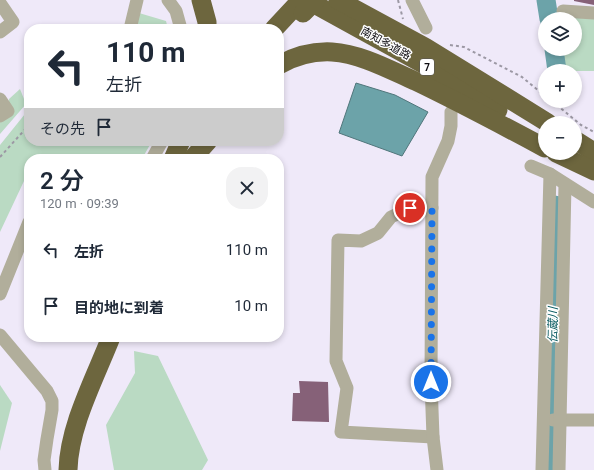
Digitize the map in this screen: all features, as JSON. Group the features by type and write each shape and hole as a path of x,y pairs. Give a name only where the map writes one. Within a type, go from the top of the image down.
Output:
{"highway":[{"path":"201,0 207,24"},
{"path":"280,24 301,5 316,0"},
{"name":"南知多道路","path":"338,0 425,47 538,117"},
{"path":"358,0 492,80 525,109"},
{"path":"284,30 301,5"},
{"name":"南知多道路","path":"301,5 334,14 425,65 538,135"},
{"path":"284,62 295,57 323,52 347,54 364,59 434,90 538,144"},
{"path":"582,144 594,152"},
{"path":"196,154 204,146"},
{"path":"572,160 594,170"},
{"path":"579,160 594,170"},
{"path":"57,470 59,447 66,423 95,342"},
{"path":"68,470 70,447 74,430 109,342"}],"street":[{"path":"131,24 137,0"},
{"path":"168,0 176,11 180,24"},
{"path":"412,0 426,28"},
{"path":"0,3 13,22 0,32"},
{"path":"563,11 594,13"},
{"path":"0,99 8,111 0,116"},
{"path":"437,470 433,437 431,382 432,177 448,140 451,126 451,112"},
{"path":"531,166 550,175 594,202"},
{"path":"542,470 550,175"},
{"path":"559,470 565,184"},
{"path":"432,208 410,208 391,217 378,233 361,241 338,240 336,361 347,388 341,432 433,437"},
{"path":"0,294 24,234"},
{"path":"0,335 47,391 52,401 52,410 44,460 45,470"},
{"path":"543,420 594,420"}],"path":[{"path":"398,0 404,23"},
{"path":"449,45 464,47 522,77 538,90"},
{"path":"560,108 581,125 594,132"},
{"path":"0,157 24,131"}],"shaded area":[{"path":"139,13 166,21 167,24 136,24"},
{"path":"582,18 594,18 594,71 582,71 582,64 564,64 563,56 582,56"},
{"path":"356,83 395,95 428,112 402,156 339,133"},
{"path":"20,89 24,99 24,106 0,134 0,116 8,111 9,99"},
{"path":"24,115 24,146 149,146 145,154 24,154 24,181 0,232 0,145"},
{"path":"134,351 158,356 208,460 202,470 114,470 106,425 135,373"},
{"path":"0,385 12,403 0,451"}],"building":[{"path":"594,0 594,5 574,1"},
{"path":"299,381 328,382 329,422 292,421 293,393 300,393"}],"waterway":[{"name":"伝蔵川","path":"546,0 548,12"},
{"name":"伝蔵川","path":"555,56 556,64"},
{"name":"伝蔵川","path":"551,470 555,205"}],"route":[{"path":"410,208 432,208 431,382"}]}
